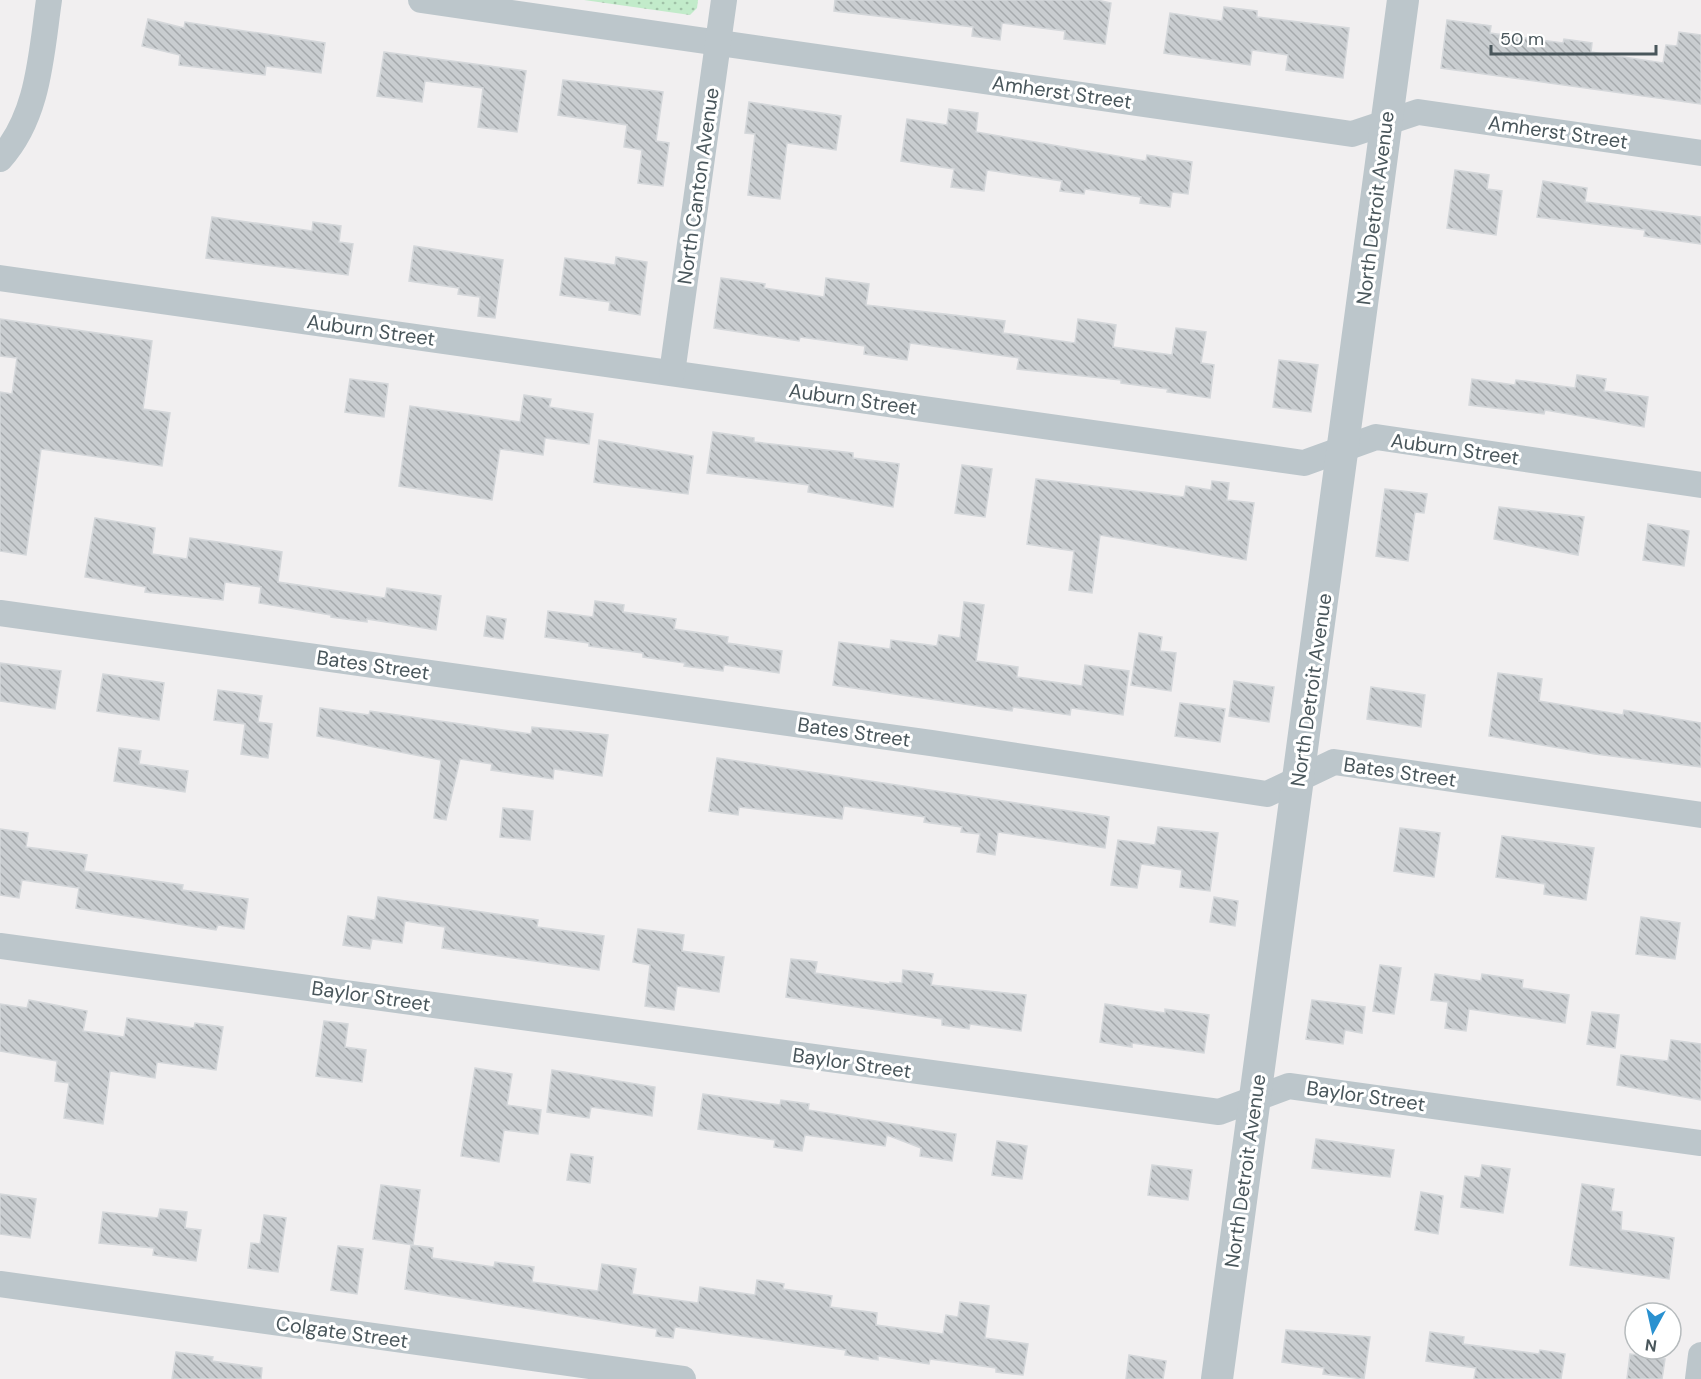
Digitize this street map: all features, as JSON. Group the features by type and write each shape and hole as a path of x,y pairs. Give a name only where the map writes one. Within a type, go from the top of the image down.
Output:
{"street":[{"path":"0,159 13,145 30,111 50,0"},
{"name":"Amherst Street","path":"421,0 1352,134 1418,112 1701,153"},
{"name":"North Canton Avenue","path":"672,373 724,0"},
{"name":"North Detroit Avenue","path":"1217,1379 1403,0"},
{"name":"Auburn Street","path":"0,278 1304,463 1376,437 1701,485"},
{"name":"Bates Street","path":"0,613 919,741 1267,794 1335,762 1701,815"},
{"name":"Baylor Street","path":"0,946 1219,1112 1289,1086 1701,1143"},
{"name":"Colgate Street","path":"0,1284 683,1379"},
{"path":"1698,1379 1701,1355"}],"green space":[{"path":"584,0 698,0 697,8 690,15"}],"building":[{"path":"835,0 1097,0 1111,3 1105,44 1064,39 1065,31 1002,23 1000,40 972,36 973,27 834,11"},
{"path":"1224,7 1257,11 1257,17 1349,28 1343,78 1286,70 1288,55 1252,50 1250,65 1164,53 1170,13 1222,21"},
{"path":"148,19 184,28 185,22 325,43 321,73 266,66 265,75 179,65 180,55 142,46"},
{"path":"1447,20 1491,26 1490,33 1563,43 1564,39 1592,43 1591,52 1663,63 1666,45 1677,46 1679,32 1701,35 1701,104 1441,68"},
{"path":"384,52 526,71 517,132 478,127 483,88 425,81 422,102 377,96"},
{"path":"563,80 663,92 656,141 669,143 663,186 638,183 642,150 624,147 627,125 558,115"},
{"path":"749,102 841,116 836,150 787,143 780,199 748,195 755,134 745,133"},
{"path":"949,109 978,113 976,132 1146,161 1147,155 1192,162 1188,194 1172,192 1170,207 1140,203 1141,197 1085,189 1084,194 1060,191 1062,181 987,170 984,191 951,187 954,169 901,161 907,119 947,125"},
{"path":"1455,170 1489,175 1487,189 1502,191 1496,235 1447,228"},
{"path":"1543,181 1587,188 1585,202 1701,217 1701,244 1644,236 1645,230 1537,217"},
{"path":"212,217 312,231 313,222 341,226 339,242 353,244 348,275 206,258"},
{"path":"414,246 503,260 495,318 478,316 480,297 458,294 459,288 409,281"},
{"path":"616,257 647,262 640,315 609,310 610,302 560,295 565,258 615,265"},
{"path":"721,278 765,284 764,288 824,297 826,278 869,284 866,305 1005,321 1003,333 1075,343 1078,319 1116,325 1113,347 1172,355 1176,328 1206,332 1201,363 1214,365 1210,398 1167,392 1168,389 1121,383 1121,380 1017,369 1019,358 910,343 907,360 864,354 865,346 800,337 799,341 714,328"},
{"path":"0,319 152,341 143,409 170,413 162,466 41,449 26,555 0,551 0,392 12,394 17,358 0,356"},
{"path":"1279,360 1318,365 1311,412 1273,407"},
{"path":"1577,375 1606,379 1604,391 1648,397 1644,427 1545,410 1544,414 1469,405 1472,379 1515,385 1516,380 1575,388"},
{"path":"350,379 388,384 384,417 345,412"},
{"path":"524,395 551,399 549,407 593,414 589,444 545,438 543,455 500,449 492,500 399,486 410,406 520,422"},
{"path":"713,432 754,438 754,442 853,453 853,458 899,464 893,507 808,492 809,485 707,473"},
{"path":"599,440 693,456 688,494 594,482"},
{"path":"962,465 992,469 985,517 955,513"},
{"path":"1036,479 1184,497 1186,486 1211,490 1212,481 1229,483 1227,500 1254,503 1246,560 1100,535 1092,593 1069,590 1074,551 1027,544"},
{"path":"1385,489 1427,494 1424,513 1415,512 1408,561 1376,556"},
{"path":"1499,507 1584,517 1578,555 1494,539"},
{"path":"95,518 155,528 152,554 187,559 190,538 218,542 282,552 278,582 385,598 387,588 441,596 436,630 367,619 367,622 331,617 331,615 259,603 261,587 225,582 223,600 145,592 146,587 85,577"},
{"path":"1648,524 1689,531 1684,566 1643,560"},
{"path":"595,601 624,605 623,612 676,619 674,629 728,637 727,643 782,651 779,673 724,665 723,671 684,666 685,663 643,657 643,653 545,637 548,611 593,617"},
{"path":"964,602 984,605 976,661 1018,667 1017,677 1082,686 1085,665 1129,671 1123,715 1071,708 1070,715 1013,707 1012,711 833,685 839,642 890,649 891,640 937,646 939,635 960,638"},
{"path":"487,616 506,619 503,639 484,636"},
{"path":"1139,633 1162,637 1160,651 1176,653 1171,691 1131,685"},
{"path":"0,663 61,671 55,709 0,701"},
{"path":"1498,673 1542,679 1539,701 1623,715 1624,710 1701,723 1701,767 1595,754 1489,736"},
{"path":"103,674 164,683 159,720 97,711"},
{"path":"1234,681 1274,687 1269,722 1229,716"},
{"path":"1371,687 1425,695 1421,727 1367,719"},
{"path":"218,690 262,696 258,722 272,724 268,758 241,754 245,724 214,720"},
{"path":"1180,703 1225,709 1220,742 1175,736"},
{"path":"320,708 369,715 370,711 531,734 532,727 608,735 602,776 554,769 553,779 491,770 492,764 460,759 446,820 434,818 441,760 317,736"},
{"path":"119,748 141,751 139,764 188,771 185,792 114,781"},
{"path":"717,758 1109,817 1105,848 998,832 995,855 977,852 980,834 961,832 962,827 924,822 925,817 844,806 842,819 739,807 738,815 709,811"},
{"path":"503,808 533,811 530,840 500,837"},
{"path":"1158,827 1218,833 1210,891 1180,887 1182,870 1141,864 1137,888 1111,885 1118,840 1155,845"},
{"path":"1400,828 1440,833 1434,877 1394,871"},
{"path":"0,829 28,833 26,847 87,855 84,871 183,885 182,890 248,899 244,929 218,925 216,930 76,908 79,888 22,880 19,898 0,895"},
{"path":"1502,836 1594,848 1586,900 1544,894 1545,884 1496,877"},
{"path":"378,897 538,920 537,927 604,936 599,970 442,948 445,927 405,921 402,943 372,939 370,949 343,945 348,916 375,920"},
{"path":"1214,897 1238,901 1235,926 1210,922"},
{"path":"1641,917 1680,923 1675,959 1636,954"},
{"path":"638,929 684,935 682,951 724,957 719,992 677,986 674,1010 645,1006 650,965 633,962"},
{"path":"791,959 817,962 815,973 890,984 890,982 902,983 903,970 933,974 931,985 1026,995 1021,1031 970,1024 969,1029 942,1025 942,1019 786,997"},
{"path":"1380,965 1401,968 1394,1014 1373,1011"},
{"path":"1435,974 1481,981 1482,974 1523,980 1522,988 1569,995 1565,1023 1469,1009 1466,1031 1445,1028 1448,1002 1431,1000"},
{"path":"29,1000 87,1011 83,1031 124,1037 127,1018 194,1028 195,1023 223,1027 216,1070 157,1062 155,1078 110,1071 103,1124 64,1118 69,1083 55,1081 57,1061 0,1051 0,1004 27,1008"},
{"path":"1312,1000 1365,1007 1362,1033 1345,1030 1343,1044 1306,1039"},
{"path":"1105,1004 1165,1013 1165,1009 1209,1015 1204,1053 1132,1043 1132,1047 1100,1042"},
{"path":"1592,1012 1619,1015 1615,1048 1587,1044"},
{"path":"324,1021 348,1024 345,1047 366,1050 362,1082 316,1076"},
{"path":"1671,1040 1701,1044 1701,1100 1617,1085 1621,1055 1668,1061"},
{"path":"475,1068 512,1074 507,1105 541,1110 538,1134 504,1130 499,1162 461,1156"},
{"path":"552,1070 655,1087 652,1116 591,1107 589,1118 547,1112"},
{"path":"703,1094 780,1105 781,1100 809,1104 808,1110 956,1134 952,1161 920,1156 921,1148 887,1135 885,1146 805,1135 802,1151 774,1147 775,1140 698,1129"},
{"path":"1316,1139 1394,1150 1390,1177 1312,1168"},
{"path":"997,1141 1027,1146 1022,1179 992,1175"},
{"path":"571,1154 593,1157 590,1183 567,1180"},
{"path":"1152,1165 1192,1170 1188,1200 1148,1195"},
{"path":"1482,1165 1510,1169 1503,1213 1461,1207 1465,1176 1480,1178"},
{"path":"1582,1184 1614,1189 1611,1211 1622,1212 1621,1230 1674,1238 1669,1279 1570,1265"},
{"path":"381,1185 420,1190 413,1245 373,1239"},
{"path":"1421,1192 1443,1196 1438,1234 1415,1230"},
{"path":"0,1194 36,1199 30,1238 0,1234"},
{"path":"160,1209 187,1212 185,1228 201,1230 196,1261 153,1255 154,1248 99,1243 103,1212 158,1218"},
{"path":"264,1215 286,1218 278,1272 248,1268 251,1243 260,1244"},
{"path":"411,1245 433,1248 432,1258 494,1267 495,1262 534,1267 532,1282 598,1291 602,1264 636,1269 632,1294 698,1303 700,1287 755,1295 757,1280 784,1284 783,1289 832,1296 830,1307 877,1313 876,1325 943,1334 946,1315 958,1317 960,1302 989,1306 985,1338 1028,1344 1023,1375 996,1372 996,1368 930,1359 929,1364 878,1356 878,1360 845,1355 846,1350 675,1327 673,1338 656,1336 657,1329 405,1289"},
{"path":"338,1246 363,1249 357,1294 331,1290"},
{"path":"1286,1330 1370,1337 1364,1379 1323,1374 1324,1368 1282,1362"},
{"path":"1430,1332 1464,1337 1463,1344 1539,1354 1540,1350 1565,1354 1561,1379 1474,1379 1476,1368 1426,1361"},
{"path":"176,1352 213,1357 212,1361 262,1368 261,1379 172,1379"},
{"path":"1129,1355 1166,1361 1163,1379 1126,1379"},
{"path":"1629,1361 1665,1361 1662,1379 1627,1379"}]}
